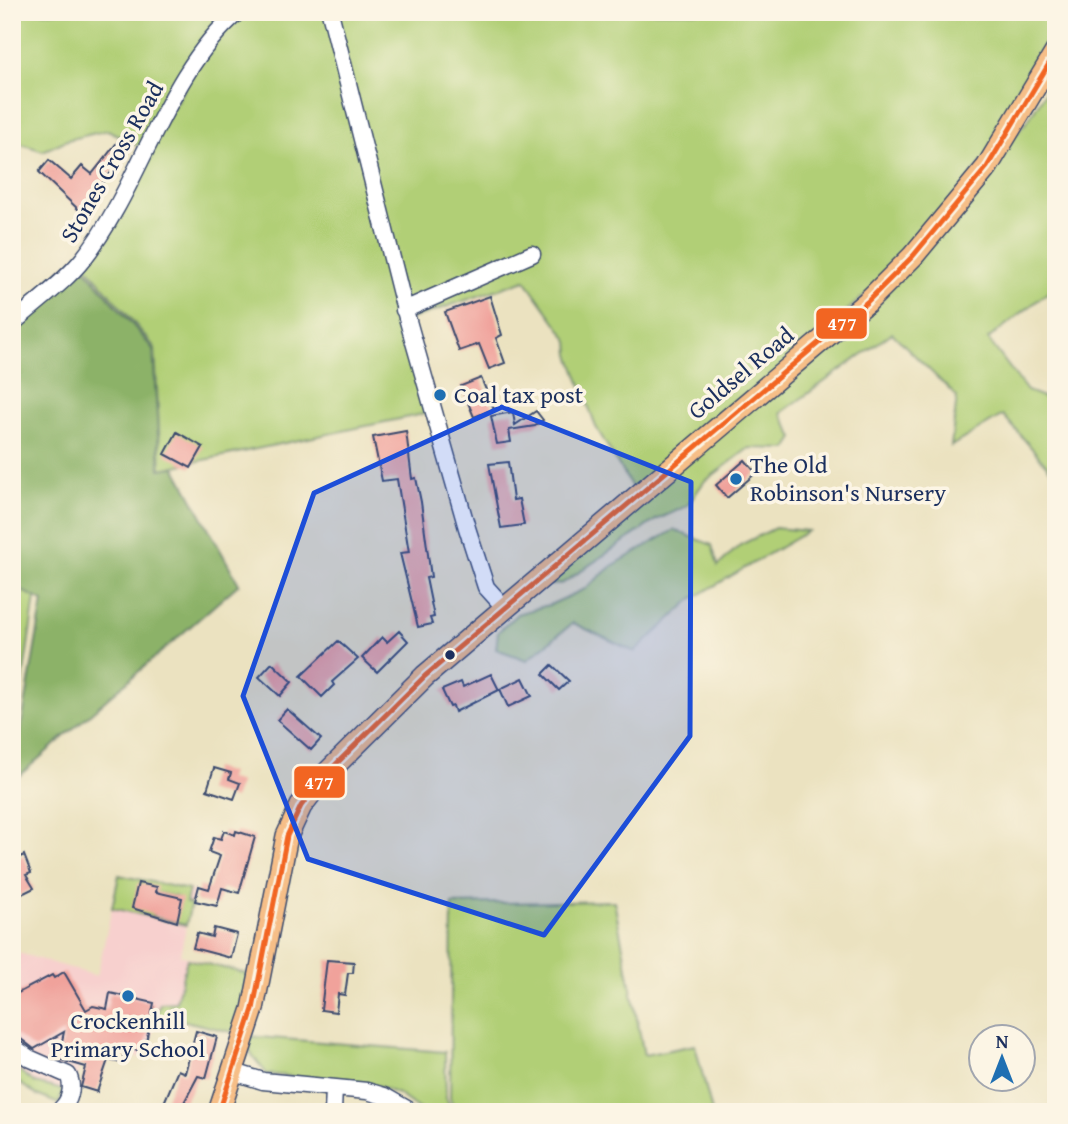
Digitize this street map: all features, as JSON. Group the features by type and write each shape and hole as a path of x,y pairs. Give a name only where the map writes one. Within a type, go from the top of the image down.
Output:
{"main road":[{"name":"Goldsel Road","path":"219,1112 253,1009 287,836 301,806 324,776 377,720 505,608 867,302 913,256 987,167 1056,52"}],"street":[{"name":"Stones Cross Road","path":"12,324 82,261 104,229 166,111 214,37 238,12"},
{"path":"330,12 404,310 481,577 486,587 505,608"},
{"path":"404,310 532,254"},
{"path":"12,1046 29,1058 68,1075 71,1081 69,1095 61,1109"},
{"path":"234,1072 263,1081 384,1096 412,1112"},
{"path":"333,1112 334,1088"}],"highlighted area":[{"path":"502,407 691,482 690,736 544,935 308,859 243,696 314,493"}],"shaded area":[{"name":"Crockenhill Primary School","path":"119,875 194,891 180,955 248,974 236,1033 157,1015 148,1054 143,1058 84,1046 73,1096 46,1091 12,1071 12,951 97,976"}],"green space":[{"path":"12,12 227,12 142,148 108,130 67,140 43,151 12,141"},
{"path":"241,12 328,12 433,412 161,469 155,348 83,262 202,58"},
{"path":"335,12 1056,12 1056,50 1020,111 912,254 636,494 596,427 570,355 569,341 525,280 408,320"},
{"path":"1056,74 1056,286 988,339 1027,391 1056,402 1056,476 1003,415 951,446 957,397 892,333 781,413 794,438 787,449 749,448 704,482 687,506 656,520 563,583 551,585 550,582 914,256 1029,119"},
{"path":"83,266 153,349 160,469 175,467 239,584 12,782 43,601 12,586 12,326"},
{"path":"775,528 808,531 692,599 635,652 573,623 527,660 496,649 498,632 517,614 552,604 585,589 612,566 674,530 712,545 718,566 740,545"},
{"path":"37,584 23,680 13,695 12,591"},
{"path":"119,875 189,890 186,903 191,904 186,925 112,908","holes":["158,893 177,897 176,922 153,917"]},
{"path":"614,901 644,1055 695,1045 712,1112 456,1112 450,1098 452,904"},
{"path":"187,959 248,974 236,1033 176,1019 178,1010 170,1007 167,1017 157,1015 160,1003 176,1002"},
{"path":"246,1036 445,1052 446,1098 453,1112 423,1112 398,1094 375,1085 267,1074 251,1054"},
{"path":"12,1065 35,1083 63,1090 59,1104 37,1095 12,1078"}],"building":[{"path":"120,139 131,148 80,211 39,172 49,160 71,179 82,166 92,174"},
{"path":"490,296 502,335 496,338 505,363 489,369 479,344 459,351 445,312"},
{"path":"481,378 494,409 474,417 461,386"},
{"path":"536,411 543,420 535,426 509,430 511,442 497,444 491,416 513,412 515,425"},
{"path":"406,431 412,479 416,478 421,502 431,577 426,578 434,617 430,618 432,624 418,627 400,553 409,552 397,479 382,481 373,437"},
{"path":"177,432 203,447 191,468 165,454"},
{"name":"The Old Robinson's Nursery","path":"745,460 756,473 727,498 716,485"},
{"path":"508,462 513,500 519,499 524,525 501,528 489,464"},
{"path":"399,631 408,641 377,672 362,658 382,637 387,642"},
{"path":"338,641 358,659 332,682 334,685 322,697 301,676"},
{"path":"272,663 292,682 280,696 259,677"},
{"path":"552,665 569,681 559,690 543,674"},
{"path":"491,674 499,690 455,712 453,706 450,707 442,690 461,682 463,687"},
{"path":"523,678 532,696 508,707 500,689"},
{"path":"287,709 321,739 311,750 277,720"},
{"path":"214,768 231,773 229,779 240,783 234,799 207,790"},
{"path":"224,831 235,835 236,831 255,837 239,893 222,888 217,906 195,901 199,886 209,889 220,856 209,852 214,837 221,839"},
{"path":"24,855 31,873 26,875 34,888 16,897 12,890 12,861"},
{"path":"138,883 157,887 156,892 182,898 177,922 132,908"},
{"path":"214,928 237,934 231,958 193,948 197,933 212,937"},
{"path":"327,960 354,962 353,973 348,973 345,995 338,994 336,1012 321,1010"},
{"path":"64,972 86,1010 93,1006 107,1009 110,993 154,1003 144,1052 125,1048 122,1063 108,1060 97,1092 81,1087 86,1067 58,1059 64,1032 34,1049 12,1032 12,996 52,975 54,978"},
{"path":"196,1031 217,1037 206,1078 198,1076 179,1112 160,1112 178,1070 185,1073"}],"transit line":[{"name":"477","path":"219,1112 253,1009 287,836 301,806 324,776 425,676 867,302 913,256 987,167 1056,52"}],"place":[{"name":"Coal tax post","path":"440,395"},
{"name":"The Old Robinson's Nursery","path":"736,479"},
{"name":"Crockenhill Primary School","path":"128,996"}]}
